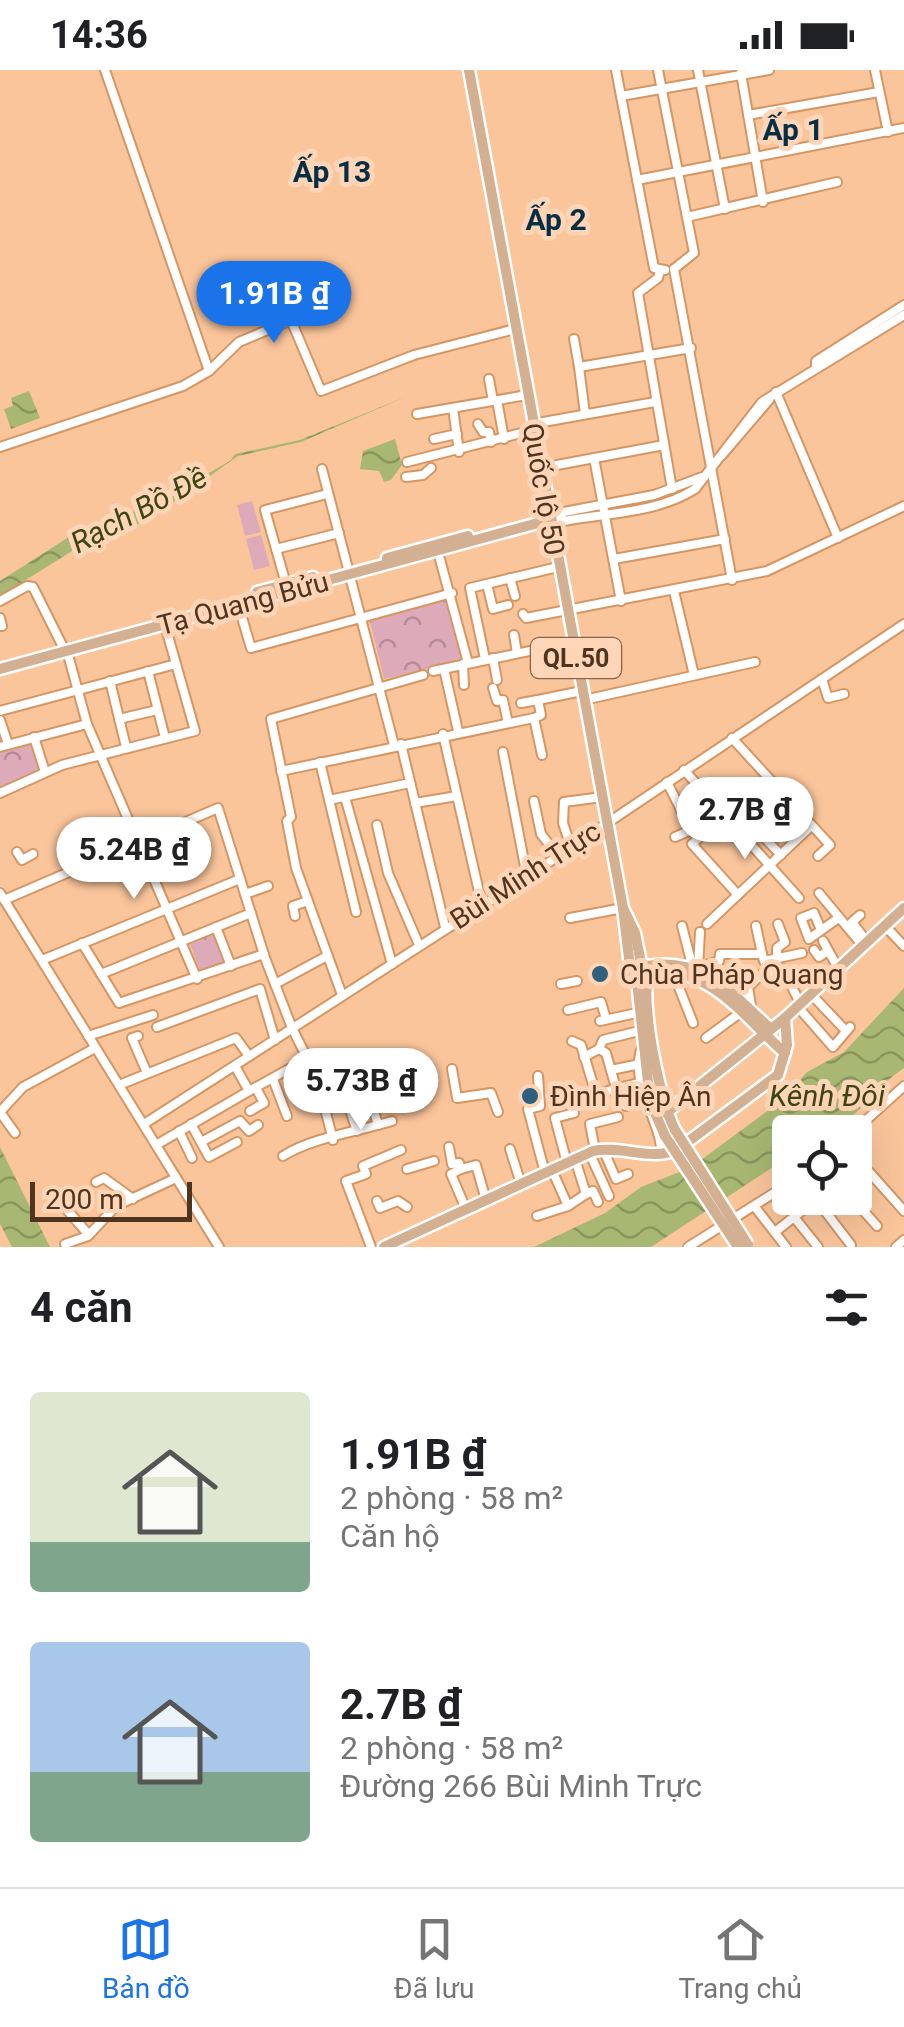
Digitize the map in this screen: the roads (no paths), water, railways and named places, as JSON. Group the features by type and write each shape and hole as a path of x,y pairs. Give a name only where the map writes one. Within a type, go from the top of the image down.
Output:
{"main road":[{"name":"Quốc lộ 50","path":"469,70 540,468 554,519 558,566 606,823 623,908 635,933 644,973 660,1095 670,1133"},
{"name":"Tạ Quang Bửu","path":"164,621 554,519"},
{"name":"Tạ Quang Bửu","path":"0,665 286,584 438,552 482,540 483,535"},
{"path":"666,1114 785,1018 904,908"},
{"path":"644,973 695,969 746,1012 785,1053"},
{"name":"Quốc lộ 50","path":"644,973 641,1012 652,1110 670,1133"},
{"path":"384,1247 595,1150 661,1155 678,1149 772,1082 785,1053 785,1018"},
{"path":"670,1133 736,1247"},
{"path":"670,1133 750,1247"}],"street":[{"path":"105,70 208,370"},
{"path":"616,70 654,268 660,271 674,269 694,253 658,70"},
{"path":"698,70 726,210"},
{"path":"621,96 769,70"},
{"path":"875,70 888,132"},
{"path":"741,72 763,202"},
{"path":"748,115 880,92"},
{"path":"636,180 904,128"},
{"path":"687,217 763,202 777,192 838,182"},
{"path":"674,269 732,580"},
{"path":"660,271 658,278 638,293 672,489"},
{"name":"Tạ Quang Bửu","path":"816,366 816,361 904,306"},
{"name":"Tạ Quang Bửu","path":"554,519 564,512 666,504 695,489 762,402 904,315"},
{"path":"0,447 170,391 208,370 239,342 290,320 321,392 414,355 514,329"},
{"path":"574,339 586,414"},
{"path":"580,367 691,348"},
{"path":"488,379 504,439"},
{"path":"776,392 838,538"},
{"path":"417,414 527,395"},
{"path":"408,462 459,452 586,414 655,402"},
{"path":"453,408 459,452"},
{"path":"478,424 483,432 489,432 491,442"},
{"path":"434,439 456,434"},
{"path":"540,468 664,445"},
{"path":"594,458 621,601"},
{"path":"406,478 430,468"},
{"path":"322,469 410,783 445,926"},
{"name":"Tạ Quang Bửu","path":"604,510 702,477"},
{"path":"286,584 265,510 327,494"},
{"path":"522,614 526,618 768,571 904,506"},
{"path":"276,548 339,533"},
{"path":"614,560 725,539"},
{"path":"438,552 452,593 466,663 464,684"},
{"path":"508,722 503,700 497,701 470,588 558,566"},
{"path":"510,578 515,596"},
{"path":"487,584 493,609 508,605"},
{"path":"0,601 27,586 33,588 65,648 87,724 197,979"},
{"path":"674,591 694,675"},
{"path":"238,604 251,648 452,593"},
{"path":"0,794 45,772 99,754 195,730 164,621"},
{"name":"Bùi Minh Trực","path":"144,1124 445,926 528,877 904,624"},
{"path":"514,634 517,653"},
{"path":"433,671 573,642"},
{"path":"521,703 754,662"},
{"path":"0,711 176,664"},
{"path":"444,668 458,731"},
{"path":"148,671 165,738"},
{"path":"342,995 296,868 287,822 291,817 271,719 423,675"},
{"path":"822,679 828,698 844,694"},
{"path":"110,680 126,747"},
{"path":"280,771 534,718 541,715 538,700"},
{"path":"119,719 157,710"},
{"path":"534,718 542,754"},
{"path":"0,720 4,746 87,724"},
{"path":"443,734 482,904"},
{"path":"34,737 45,772"},
{"path":"732,738 830,846 818,856"},
{"path":"503,752 528,877"},
{"path":"320,762 356,912"},
{"path":"684,770 798,898"},
{"path":"667,782 691,830 676,837"},
{"path":"329,800 410,783"},
{"path":"738,895 692,844 747,794"},
{"path":"415,803 457,796"},
{"path":"345,797 392,964"},
{"path":"571,847 563,823 564,802 602,797"},
{"path":"534,801 542,834 558,856"},
{"path":"733,805 780,854"},
{"path":"220,1247 2,897 218,808 264,954 321,1094 333,1140"},
{"path":"377,825 388,873 420,945"},
{"path":"695,969 703,928 810,827"},
{"path":"18,852 22,860 34,854"},
{"path":"42,960 240,879"},
{"path":"245,894 268,886"},
{"path":"819,894 837,920 865,944"},
{"path":"296,916 292,906 308,900"},
{"path":"570,918 623,908"},
{"path":"821,930 814,912 801,918 809,939 837,920"},
{"path":"101,974 251,913"},
{"path":"860,915 852,922 865,944"},
{"path":"778,924 785,942 777,948 783,970 799,1005 833,1048 847,1028 811,994"},
{"path":"682,926 695,969"},
{"path":"756,926 764,961 802,954"},
{"path":"885,926 904,946"},
{"path":"216,927 232,966"},
{"path":"814,950 819,958 829,950 822,941"},
{"path":"82,943 119,1003 264,954"},
{"path":"826,952 838,968"},
{"path":"644,973 676,980 719,961 720,954 762,954"},
{"path":"275,984 327,956"},
{"path":"748,986 763,973 783,970"},
{"path":"706,1038 746,1012 748,986 741,976 713,983"},
{"path":"676,980 693,1024"},
{"path":"561,984 577,981"},
{"path":"157,1028 260,989 275,1040"},
{"path":"568,1010 601,1002 603,1020 641,1012"},
{"path":"88,1036 152,1015"},
{"path":"584,1056 600,1049 603,1040 613,1036 643,1035 642,1082 661,1155"},
{"path":"138,1036 132,1038 146,1073"},
{"path":"120,1085 236,1038 250,1056"},
{"path":"572,1042 581,1045 596,1094 642,1082"},
{"path":"14,1133 0,1112 23,1087 95,1048"},
{"path":"600,1049 606,1053 614,1081"},
{"path":"156,1145 307,1059"},
{"path":"611,1070 640,1064"},
{"path":"235,1066 264,1103 250,1111"},
{"path":"291,1068 306,1100 321,1094"},
{"path":"452,1069 457,1098 491,1093 498,1112"},
{"path":"538,1076 542,1096"},
{"path":"272,1080 287,1116"},
{"path":"871,1115 904,1086"},
{"path":"367,1088 378,1125"},
{"path":"554,1095 538,1097 540,1106 528,1109 549,1172 568,1206"},
{"path":"346,1098 357,1131"},
{"path":"626,1106 645,1101"},
{"path":"574,1113 555,1118 586,1194"},
{"path":"609,1196 590,1124 618,1117"},
{"path":"201,1142 240,1121 248,1131 258,1125"},
{"path":"283,1156 302,1142 333,1140 392,1121"},
{"path":"191,1124 210,1156 237,1142"},
{"path":"179,1131 192,1158"},
{"path":"449,1147 452,1164 459,1163 461,1170"},
{"path":"510,1149 521,1184"},
{"path":"371,1247 346,1181 366,1174 364,1166 401,1150"},
{"path":"595,1150 616,1180 628,1174"},
{"path":"407,1168 434,1162"},
{"path":"466,1209 451,1174 476,1165 486,1200"},
{"path":"872,1177 904,1210"},
{"path":"96,1182 104,1178 133,1199"},
{"path":"65,1244 88,1236 116,1206 176,1178"},
{"path":"536,1216 568,1206 593,1191 598,1202"},
{"path":"896,1200 904,1193"},
{"path":"688,1247 772,1195"},
{"path":"376,1201 380,1208 398,1200 406,1207"},
{"path":"755,1207 786,1247"},
{"path":"68,1212 88,1236 89,1247"},
{"path":"774,1232 797,1215"},
{"path":"829,1215 851,1245"},
{"path":"868,1215 878,1226"},
{"path":"794,1218 818,1247"},
{"path":"721,1228 736,1247"},
{"path":"896,1247 904,1240"}],"water":[{"path":"29,391 40,418 11,429 4,409 13,406 11,398"},
{"name":"Rạch Bồ Đề","path":"410,395 301,442 238,456 148,520 77,548 0,596 0,581 72,535 156,503 230,461 235,454 300,440"},
{"path":"395,439 402,465 391,480 384,482 379,471 360,469 363,451"},
{"name":"Kênh Đôi","path":"904,988 904,1068 852,1115 772,1115 772,1168 651,1247 534,1247 605,1213 641,1187 690,1168 781,1101 807,1072 844,1052"},
{"path":"0,1147 50,1247 12,1247 0,1224"}],"place":[{"name":"Chùa Pháp Quang","path":"600,974"},
{"name":"Đình Hiệp Ân","path":"530,1096"}],"district":[{"name":"Ấp 1","path":"793,130"},
{"name":"Ấp 13","path":"332,172"},
{"name":"Ấp 2","path":"556,220"}]}
